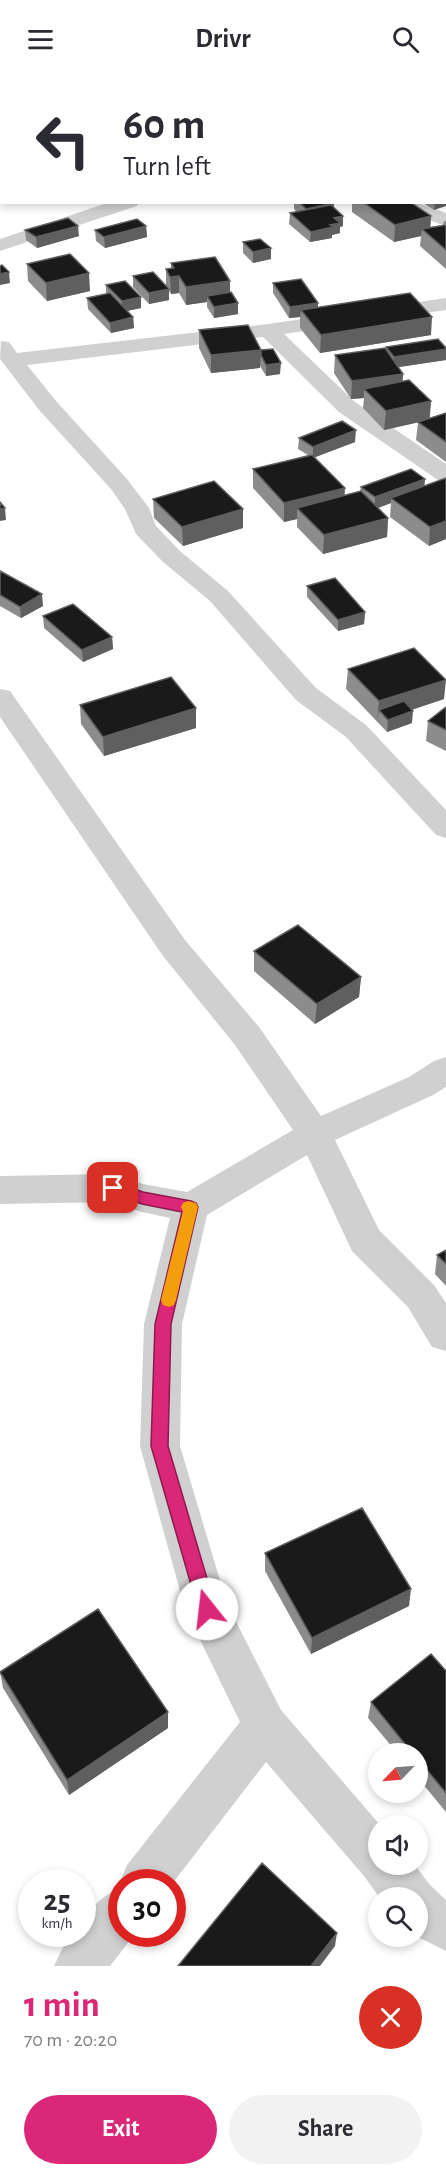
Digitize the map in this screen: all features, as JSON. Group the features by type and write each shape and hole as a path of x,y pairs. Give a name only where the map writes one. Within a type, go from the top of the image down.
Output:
{"street":[{"path":"0,245 124,204"},
{"path":"402,204 446,220"},
{"path":"6,353 268,330 446,304"},
{"path":"268,330 347,408 446,475"},
{"path":"6,353 48,406 119,484 137,508 145,530 171,556 219,596 306,694 356,731 446,828"},
{"path":"0,697 174,948 247,1036 315,1134 365,1240 421,1296 446,1335"},
{"path":"0,1190 113,1188 142,1198 191,1207 315,1134 438,1086"},
{"path":"191,1207 163,1324 160,1446 207,1609 266,1726 368,1846"},
{"path":"154,1869 266,1726"},
{"path":"392,1875 402,1887"},
{"path":"428,1916 446,1927"},
{"path":"79,1966 108,1929"}],"building":[{"path":"301,204 329,204 306,209"},
{"path":"366,204 413,204 431,216 395,225"},
{"path":"331,205 343,216 334,218 340,223 311,232 290,213"},
{"path":"68,218 78,226 36,237 25,230"},
{"path":"137,219 146,226 104,237 95,230"},
{"path":"446,225 446,250 422,229"},
{"path":"260,239 271,248 253,252 243,242"},
{"path":"70,254 89,273 46,283 27,264"},
{"path":"215,257 230,281 186,287 179,276 170,277 166,269 174,268 171,263"},
{"path":"2,265 9,272 0,274"},
{"path":"153,272 169,289 149,293 133,276"},
{"path":"301,279 318,303 290,307 273,283"},
{"path":"125,281 141,297 122,301 106,285"},
{"path":"231,292 238,303 214,307 207,296"},
{"path":"110,293 133,317 110,323 87,298"},
{"path":"410,293 432,317 321,335 301,310"},
{"path":"248,325 261,350 211,355 199,330"},
{"path":"438,339 446,349 394,357 386,347"},
{"path":"385,348 403,374 352,381 335,355"},
{"path":"273,349 281,363 266,365 261,350"},
{"path":"409,380 431,401 386,411 364,389"},
{"path":"446,413 446,442 418,422"},
{"path":"342,421 356,430 313,447 299,438"},
{"path":"312,455 345,488 284,503 253,469"},
{"path":"411,469 425,479 375,497 361,487"},
{"path":"446,478 446,521 430,527 391,498"},
{"path":"214,481 243,509 182,527 153,499"},
{"path":"361,491 388,518 324,535 297,508"},
{"path":"0,571 42,594 20,607 0,595"},
{"path":"335,578 365,612 338,620 307,586"},
{"path":"73,604 112,637 82,650 43,616"},
{"path":"414,648 446,680 379,701 348,669"},
{"path":"171,677 196,708 103,737 80,705"},
{"path":"404,701 413,711 388,720 379,710"},
{"path":"446,707 446,730 428,721"},
{"path":"298,925 361,977 317,1004 254,951"},
{"path":"446,1250 446,1264 437,1255"},
{"path":"362,1508 411,1589 312,1638 265,1553"},
{"path":"98,1609 168,1712 67,1780 0,1672"},
{"path":"431,1654 446,1671 446,1793 428,1771 428,1743 404,1743 371,1702"},
{"path":"262,1863 337,1933 311,1966 178,1966"}],"slow traffic":[{"path":"169,1300 191,1207 188,1207"}],"route":[{"path":"113,1188 142,1198 191,1207 163,1324 160,1446 207,1609"}]}
